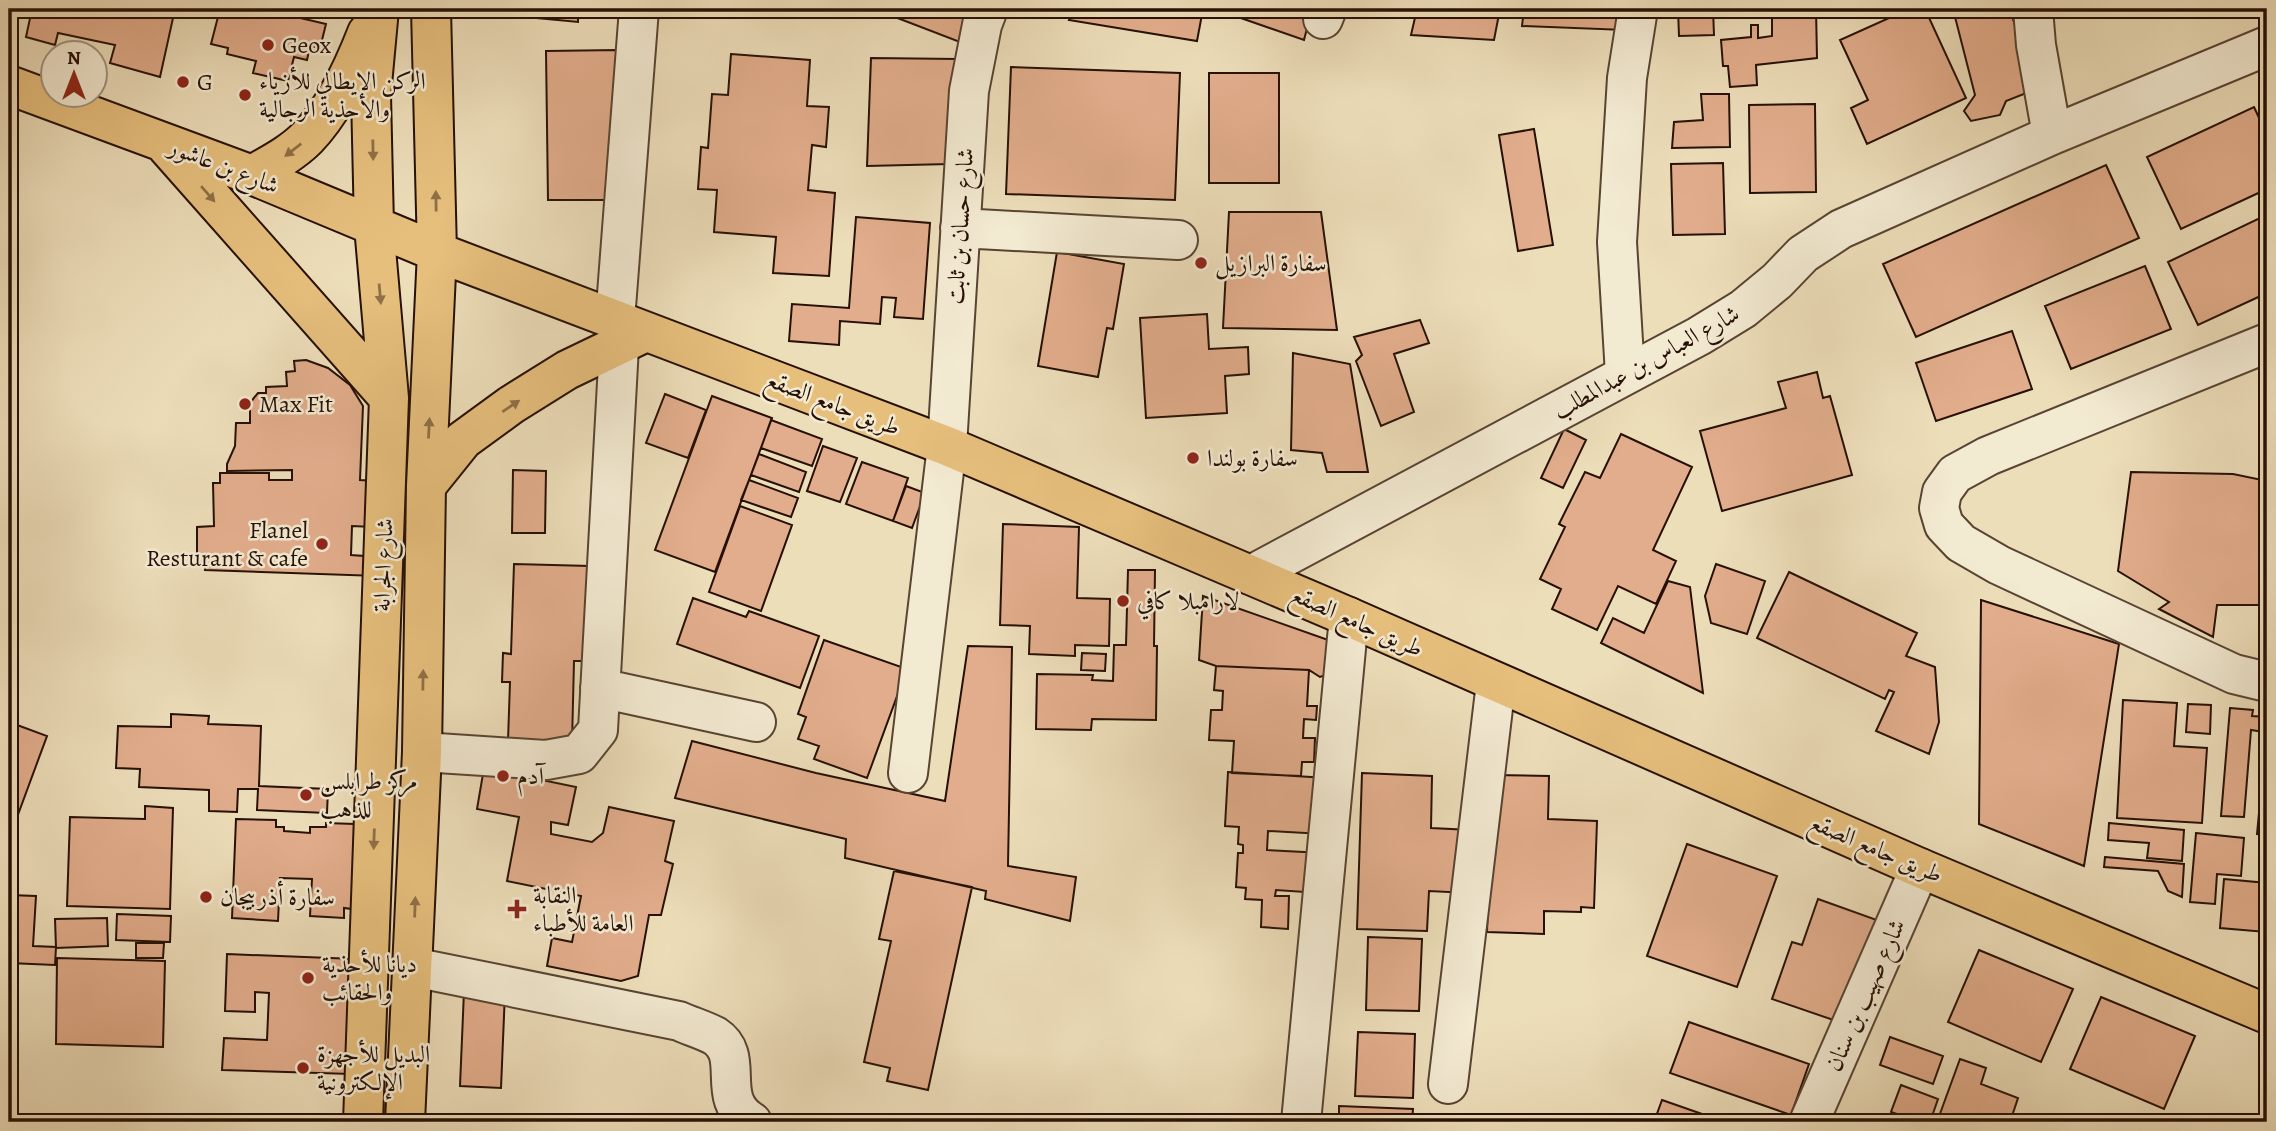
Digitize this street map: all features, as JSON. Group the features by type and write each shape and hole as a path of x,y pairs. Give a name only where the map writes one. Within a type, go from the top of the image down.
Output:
{"main road":[{"path":"252,175 295,149 315,127 330,107 358,55 378,9"},
{"name":"شارع الجرابة","path":"363,1122 389,398 374,226 371,95 378,9"},
{"name":"شارع الجرابة","path":"405,1122 422,752 426,486 437,252 431,9"},
{"name":"شارع بن عاشور","path":"9,85 252,175 437,252"},
{"path":"163,143 389,398"},
{"name":"طريق جامع الصقع","path":"437,252 627,333 947,446 1349,617 1920,867 2267,1014"},
{"path":"426,486 463,440 511,405 627,333"}],"street":[{"path":"422,752 546,760 579,754 598,730 627,333 639,9"},
{"name":"شارع حسان بن ثابت","path":"908,773 947,446 969,91 982,25 988,9"},
{"path":"1625,374 1617,242 1627,78 1638,9"},
{"path":"2033,9 2036,45 2052,135"},
{"name":"شارع العباس بن عبدالمطلب","path":"1251,575 1699,336 1743,309 1777,281 1803,254 1841,229 2052,135 2267,46"},
{"path":"960,228 1178,240"},
{"path":"2267,342 1988,456 1955,474 1942,492 1940,508 1944,526 1961,542 1999,565 2234,674 2267,682"},
{"path":"1301,1122 1349,617"},
{"path":"1448,1084 1496,683"},
{"path":"600,688 756,723"},
{"name":"شارع صهيب بن سنان","path":"1810,1122 1920,867"},
{"path":"412,967 679,1021 716,1037 730,1054 731,1086 739,1117"}],"building":[{"path":"32,9 175,9 160,77 110,63 115,45 108,44 108,38 82,38 58,33 57,38 38,38 38,40 26,37"},
{"name":"Geox","path":"220,9 262,9 326,24 320,48 310,46 307,60 294,57 288,81 253,73 256,61 227,54 228,48 211,44"},
{"path":"516,9 578,9 578,22 516,16"},
{"path":"779,9 833,9 834,10 777,14"},
{"path":"874,9 976,9 965,44"},
{"path":"1075,9 1203,9 1197,41 1069,20"},
{"path":"1215,9 1312,9 1304,40"},
{"path":"1417,9 1500,9 1494,40 1411,35"},
{"path":"1524,9 1626,9 1625,30 1522,26"},
{"path":"1678,9 1713,9 1714,35 1679,36"},
{"path":"1772,9 1816,9 1817,58 1756,65 1757,85 1730,87 1728,66 1723,66 1721,40 1751,37 1751,25 1758,25 1758,38 1772,36"},
{"path":"1909,9 1925,9 1966,98 1867,144 1851,108 1868,100 1840,40"},
{"path":"1953,9 2010,9 2034,90 2006,101 2000,115 1971,121 1964,111 1975,95"},
{"path":"618,50 619,200 548,200 546,51"},
{"path":"731,54 810,60 807,106 829,107 826,147 812,145 808,190 835,193 829,276 773,273 776,237 714,232 717,190 698,189 701,147 708,148 712,94 728,95"},
{"path":"871,58 958,59 949,164 867,166"},
{"path":"1011,67 1180,73 1175,200 1006,194"},
{"path":"1209,73 1279,73 1279,183 1209,183"},
{"path":"1701,94 1729,94 1730,147 1672,148 1674,122 1703,120"},
{"path":"1815,104 1816,192 1750,193 1749,105"},
{"path":"2254,107 2267,135 2267,189 2181,229 2147,157"},
{"path":"1534,129 1553,245 1518,251 1499,135"},
{"path":"1723,163 1725,234 1673,235 1671,164"},
{"path":"2106,165 2139,238 1916,337 1883,264"},
{"path":"1229,212 1321,212 1337,330 1223,328"},
{"path":"856,217 930,223 923,319 894,317 896,298 882,297 880,324 840,321 839,345 789,341 792,304 849,308"},
{"path":"2262,217 2267,228 2267,293 2198,325 2168,262"},
{"path":"1057,252 1124,264 1113,329 1107,328 1098,377 1038,366"},
{"path":"2145,266 2171,329 2071,369 2045,306"},
{"path":"1207,314 1209,349 1248,347 1249,374 1225,376 1227,413 1146,418 1140,318"},
{"path":"1420,320 1429,343 1394,354 1414,412 1381,426 1356,361 1362,355 1354,337"},
{"path":"2012,331 2032,389 1936,421 1916,363"},
{"path":"1293,353 1350,364 1368,472 1327,472 1322,453 1291,450"},
{"path":"306,360 328,368 350,385 363,406 360,480 375,481 373,527 352,526 351,555 379,557 378,576 205,570 206,560 197,562 197,527 214,526 213,483 220,483 220,473 269,473 269,480 292,480 292,470 227,471 227,464 235,446 236,423 250,423 250,405 253,399 258,393 266,393 266,387 287,386 286,372 295,371 294,361"},
{"path":"1817,372 1823,398 1830,396 1852,475 1722,511 1700,431 1786,408 1778,382"},
{"path":"665,394 706,410 688,458 646,443"},
{"path":"712,396 772,418 715,572 655,550"},
{"path":"771,420 822,439 812,466 761,448"},
{"path":"1564,429 1586,440 1563,488 1541,478"},
{"path":"1621,434 1692,467 1653,550 1676,561 1656,604 1618,586 1597,630 1552,609 1561,589 1540,579 1565,527 1559,524 1585,472 1600,478"},
{"path":"823,446 857,458 840,502 807,491"},
{"path":"759,454 806,472 799,492 751,475"},
{"path":"862,462 908,478 893,521 846,504"},
{"path":"513,470 546,471 545,533 512,533"},
{"path":"2131,472 2233,474 2267,481 2267,605 2217,605 2213,637 2159,609 2169,602 2118,571"},
{"path":"749,480 798,498 791,517 741,500"},
{"path":"906,486 925,493 912,528 893,521"},
{"path":"740,506 792,525 761,611 709,592"},
{"path":"1003,524 1079,527 1077,598 1110,599 1109,646 1075,645 1075,656 1029,654 1030,626 1000,625"},
{"path":"514,564 590,566 588,661 574,661 572,743 508,741 510,682 502,682 503,653 511,654"},
{"path":"1716,564 1765,581 1747,634 1711,623 1705,596"},
{"path":"1128,570 1155,570 1156,720 1092,719 1091,730 1036,729 1037,674 1093,675 1092,680 1113,681 1114,645 1126,645"},
{"path":"1789,572 1917,633 1906,656 1935,667 1939,722 1929,754 1876,731 1894,692 1889,690 1885,699 1757,638"},
{"path":"1668,581 1690,587 1703,693 1601,643 1613,618 1644,633"},
{"path":"1203,596 1331,641 1334,672 1320,677 1309,670 1216,666 1199,660"},
{"path":"693,598 746,617 749,611 819,636 800,688 677,644"},
{"path":"1981,600 2119,644 2084,866 1979,824"},
{"path":"824,640 907,669 867,778 814,759 819,746 798,739 806,717 798,714"},
{"path":"968,646 1012,647 1008,866 1076,877 1070,921 985,899 986,891 845,858 846,839 675,798 692,741 816,773 945,801"},
{"path":"1082,653 1106,654 1105,671 1081,670"},
{"path":"1216,666 1309,670 1307,706 1317,706 1316,720 1304,719 1303,738 1315,738 1314,762 1302,762 1301,776 1232,773 1234,741 1209,740 1211,710 1222,710 1223,691 1214,690"},
{"path":"2123,700 2177,703 2174,746 2207,748 2202,823 2117,818"},
{"path":"2188,704 2211,705 2210,734 2186,732"},
{"path":"2230,708 2253,710 2252,716 2267,717 2267,760 2261,760 2264,732 2251,730 2244,817 2221,816"},
{"path":"171,714 209,716 208,724 261,726 259,786 328,789 327,813 257,810 258,789 238,789 237,812 209,811 209,790 139,787 140,769 116,768 118,726 171,727"},
{"path":"9,722 47,736 9,839"},
{"path":"484,768 576,787 568,825 551,822 551,834 592,842 603,833 609,807 674,821 665,861 673,864 661,915 649,915 638,976 621,981 547,966 552,938 572,942 581,896 507,881 519,817 477,809"},
{"path":"1228,772 1327,778 1323,834 1268,831 1267,850 1323,853 1305,892 1276,890 1275,896 1289,896 1288,929 1261,927 1262,900 1245,899 1246,888 1236,887 1238,853 1243,853 1243,845 1238,844 1239,827 1225,826"},
{"path":"1362,773 1432,776 1431,828 1471,830 1469,893 1429,891 1427,931 1357,929"},
{"path":"1492,775 1549,776 1548,819 1597,821 1594,908 1581,907 1581,912 1544,911 1544,934 1487,932"},
{"path":"2261,792 2267,793 2267,835 2257,834"},
{"path":"145,806 173,808 170,909 67,906 70,817 145,819"},
{"path":"236,819 276,820 276,827 284,827 284,831 310,833 310,827 326,827 326,823 355,824 352,909 344,908 344,918 310,916 312,879 280,878 278,921 232,918"},
{"path":"2109,823 2184,830 2182,861 2147,858 2149,843 2108,840"},
{"path":"2196,833 2244,838 2241,876 2217,874 2215,904 2190,902"},
{"path":"1687,844 1777,876 1737,987 1647,956"},
{"path":"2105,857 2184,864 2182,897 2168,891 2158,871 2104,867"},
{"path":"894,871 972,887 928,1090 887,1081 890,1068 864,1062 891,941 879,939"},
{"path":"2224,879 2267,883 2266,932 2220,928"},
{"path":"9,895 36,896 33,946 56,947 55,965 9,963"},
{"path":"1818,899 1888,924 1851,1026 1772,999 1792,942 1802,945"},
{"path":"117,914 171,916 170,942 116,940"},
{"path":"107,918 108,946 56,948 55,919"},
{"path":"1368,937 1422,939 1419,1011 1366,1010"},
{"path":"136,943 164,943 163,958 136,958"},
{"path":"1979,950 2073,989 2041,1062 1948,1022"},
{"path":"227,954 355,959 351,1074 222,1070 224,1038 267,1040 269,993 255,992 255,1012 225,1011"},
{"path":"57,958 165,961 163,1047 56,1044"},
{"path":"464,991 505,992 501,1088 460,1086"},
{"path":"2101,997 2195,1036 2164,1109 2070,1069"},
{"path":"1689,1022 1809,1064 1791,1115 1670,1073"},
{"path":"1358,1032 1415,1034 1413,1098 1355,1096"},
{"path":"1890,1037 1943,1056 1933,1084 1880,1065"},
{"path":"1960,1059 1986,1068 1981,1084 2018,1098 2010,1122 1937,1122"},
{"path":"1901,1085 1938,1099 1930,1122 1921,1122 1891,1112"},
{"path":"1662,1100 1725,1122 1654,1122"},
{"path":"1339,1106 1413,1109 1412,1122 1339,1122"}],"place":[{"name":"Geox","path":"268,45"},
{"name":"G","path":"183,82"},
{"name":"الركن الايطالي للأزياء والأحذية الرجالية","path":"245,95"},
{"name":"سفارة البرازيل","path":"1201,263"},
{"name":"Max Fit","path":"245,404"},
{"name":"سفارة بولندا","path":"1193,458"},
{"name":"Flanel Resturant & cafe","path":"322,544"},
{"name":"لارامبلا كافي","path":"1123,601"},
{"name":"آدم","path":"503,776"},
{"name":"مركز طرابلس للذهب","path":"306,795"},
{"name":"سفارة أذربيجان","path":"206,897"},
{"name":"النقابة العامة للأطباء","path":"517,909"},
{"name":"ديانا للأحذية والحقائب","path":"308,978"},
{"name":"البديل للأجهزة الإلكترونية","path":"303,1068"}]}
